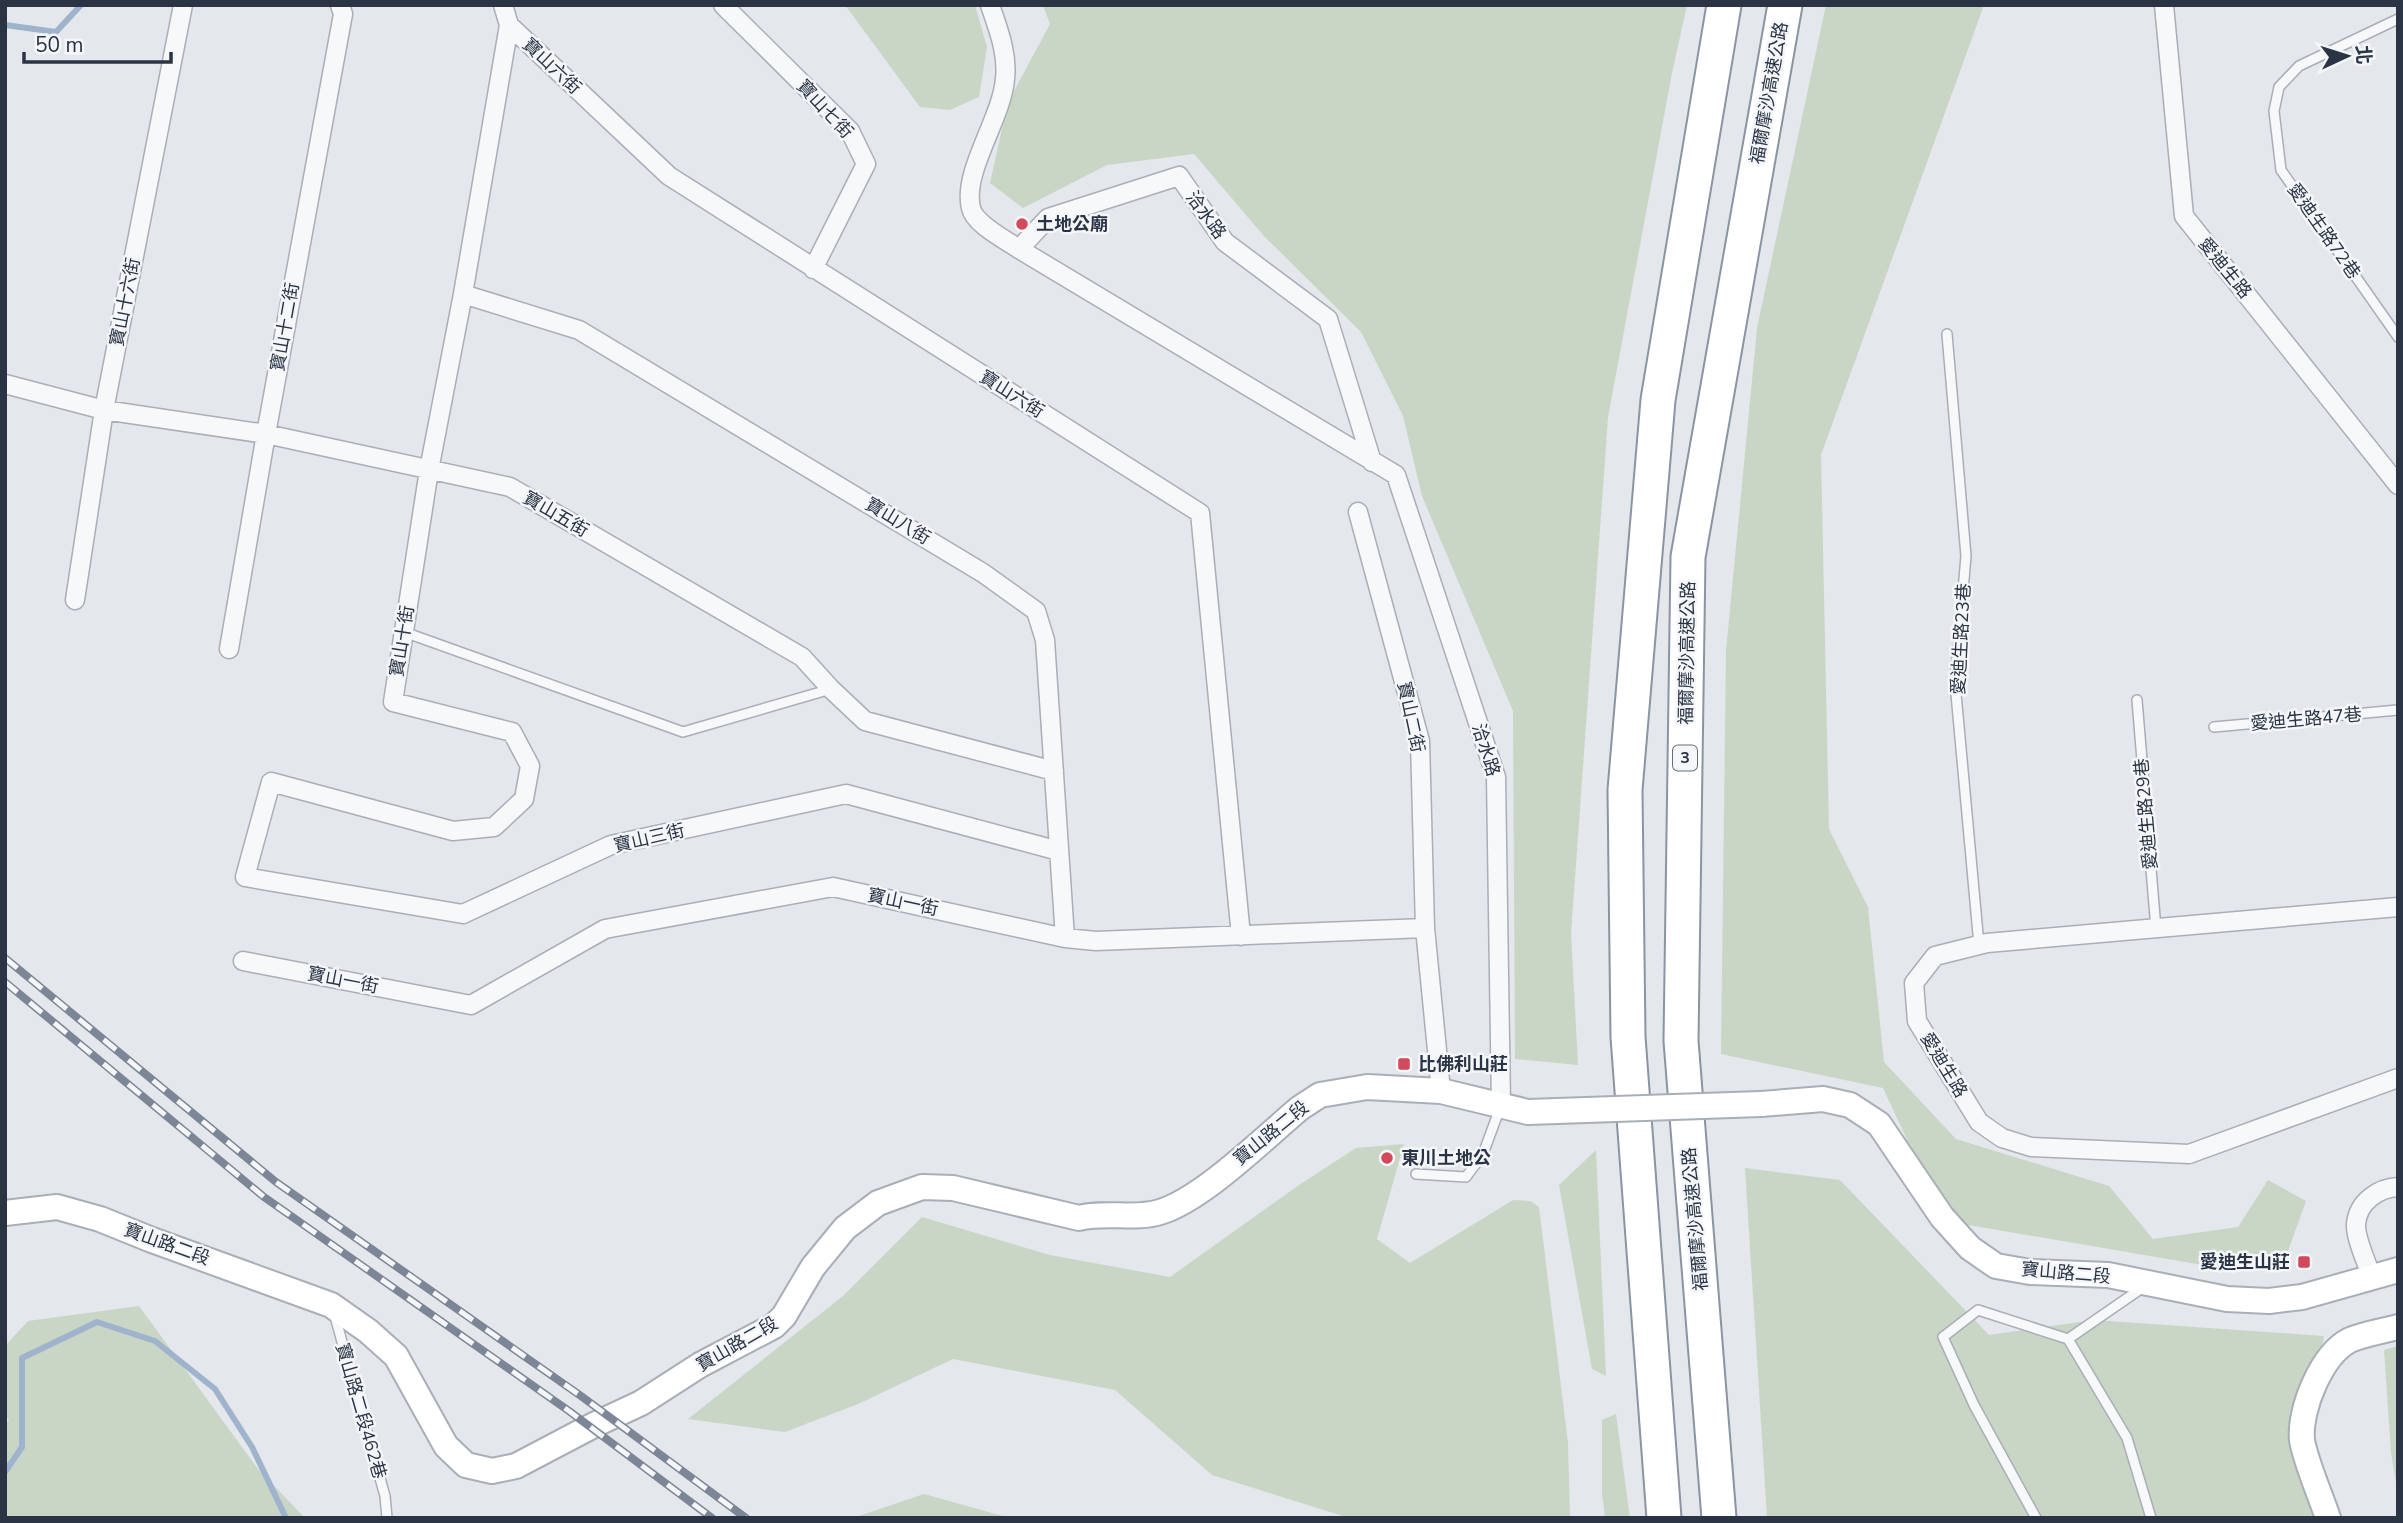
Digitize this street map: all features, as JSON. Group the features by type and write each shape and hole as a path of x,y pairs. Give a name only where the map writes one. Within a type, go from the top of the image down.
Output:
{"highway":[{"path":"1664,1518 1628,1037 1625,790 1658,400 1724,5"},
{"name":"福爾摩沙高速公路","path":"1719,1518 1681,1041 1688,557 1784,5"}],"street":[{"name":"寶山十六街","path":"75,600 104,411 183,5"},
{"name":"寶山十二街","path":"229,649 265,434 343,14 340,5"},
{"name":"寶山六街","path":"503,5 509,25 669,176 1200,513 1241,936"},
{"name":"寶山七街","path":"723,5 850,131 866,164 813,269"},
{"name":"洽水路","path":"990,5 1004,44 1005,80 989,135 972,177 971,210 977,220 1019,249 1396,475 1496,777 1501,1106"},
{"name":"愛迪生路","path":"2164,5 2184,216 2398,485"},
{"name":"寶山十街","path":"246,877 271,782 453,831 494,827 524,799 530,766 512,732 393,702 429,470 463,294 509,25"},
{"name":"洽水路","path":"1019,249 1048,218 1179,176 1225,242 1328,319 1372,462"},
{"name":"寶山八街","path":"463,294 579,330 983,573 1036,611 1045,640 1065,938"},
{"name":"寶山五街","path":"5,384 104,411 265,434 510,487 802,657 831,690 865,721 1054,771"},
{"name":"寶山二街","path":"1358,512 1420,741 1425,928"},
{"name":"寶山三街","path":"246,877 463,914 611,845 846,794 1059,851"},
{"name":"寶山一街","path":"243,961 471,1005 605,929 833,887 1065,938 1096,941 1425,928"},
{"name":"愛迪生路","path":"2398,907 1979,945 1935,956 1914,983 1917,1021 1979,1122 2002,1138 2031,1147 2189,1154 2398,1078"},
{"path":"1425,928 1441,1091"},
{"name":"寶山路二段","path":"5,1213 57,1207 100,1219 331,1304 396,1356 446,1446 466,1465 492,1471 516,1466 640,1403 700,1365 774,1326 784,1316 813,1267 845,1228 878,1203 922,1187 953,1188 1079,1218 1091,1215 1158,1213 1188,1199 1300,1108 1320,1095 1367,1087 1441,1091 1528,1112 1761,1104 1822,1099 1850,1105 1879,1124 1942,1217 1970,1248 1996,1266 2030,1272 2108,1275 2227,1299 2269,1301 2302,1297 2398,1270"},
{"path":"2372,1277 2356,1224 2365,1200 2386,1187 2398,1187"},
{"path":"2328,1518 2302,1440 2304,1412 2317,1379 2332,1354 2350,1341 2398,1327"}],"lane":[{"name":"愛迪生路72巷","path":"2398,19 2299,66 2279,87 2274,111 2281,170 2398,337"},
{"name":"愛迪生路23巷","path":"1947,334 1966,556 1955,683 1979,945"},
{"path":"404,632 683,732 831,690"},
{"name":"愛迪生路29巷","path":"2137,700 2155,929"},
{"name":"愛迪生路47巷","path":"2214,727 2398,710"},
{"path":"1416,1174 1466,1177 1483,1154 1501,1106"},
{"path":"2067,1339 2149,1283"},
{"name":"寶山路二段462巷","path":"331,1304 385,1496 387,1518"},
{"path":"2036,1518 1974,1405 1943,1337 1978,1310 2067,1339 2127,1437 2151,1518"}],"green space":[{"path":"845,5 975,5 987,47 979,97 950,110 920,107"},
{"path":"1043,5 1687,5 1608,417 1571,934 1578,1065 1515,1059 1513,711 1422,496 1403,416 1361,332 1263,235 1194,154 1107,165 1023,208 990,183 1008,102 1050,24"},
{"path":"1826,5 1984,5 1821,455 1829,829 1868,907 1884,1062 1956,1139 2109,1186 2153,1239 2238,1227 2268,1180 2306,1201 2288,1251 2220,1268 1945,1221 1883,1088 1721,1054 1726,651 1757,328"},
{"path":"1404,1144 1377,1239 1410,1263 1513,1200 1530,1201 1539,1207 1568,1443 1570,1518 1349,1518 1212,1475 1115,1390 953,1359 858,1404 785,1432 688,1419 843,1296 922,1217 1050,1255 1170,1277 1356,1148"},
{"path":"1596,1150 1606,1376 1592,1369 1559,1185"},
{"path":"1745,1168 1840,1180 1989,1335 2094,1320 2324,1336 2305,1459 2315,1518 1767,1518"},
{"path":"139,1306 258,1469 305,1518 5,1518 5,1424 9,1421 5,1414 5,1346 28,1321"},
{"path":"2398,1346 2398,1494 2391,1453 2384,1350"},
{"path":"1616,1414 1630,1518 1605,1518 1602,1493 1602,1420"},
{"path":"924,1494 1010,1518 853,1518"}],"waterway":[{"path":"5,25 56,32 81,5"},
{"path":"5,1472 22,1447 22,1358 97,1322 155,1341 215,1389 252,1447 286,1518"}],"railway":[{"path":"5,958 276,1182 581,1396 746,1518"},
{"path":"5,982 264,1197 569,1411 712,1518"}],"place":[{"name":"土地公廟","path":"1022,224"},
{"name":"比佛利山莊","path":"1404,1064"},
{"name":"東川土地公","path":"1387,1158"},
{"name":"愛迪生山莊","path":"2304,1262"}]}
